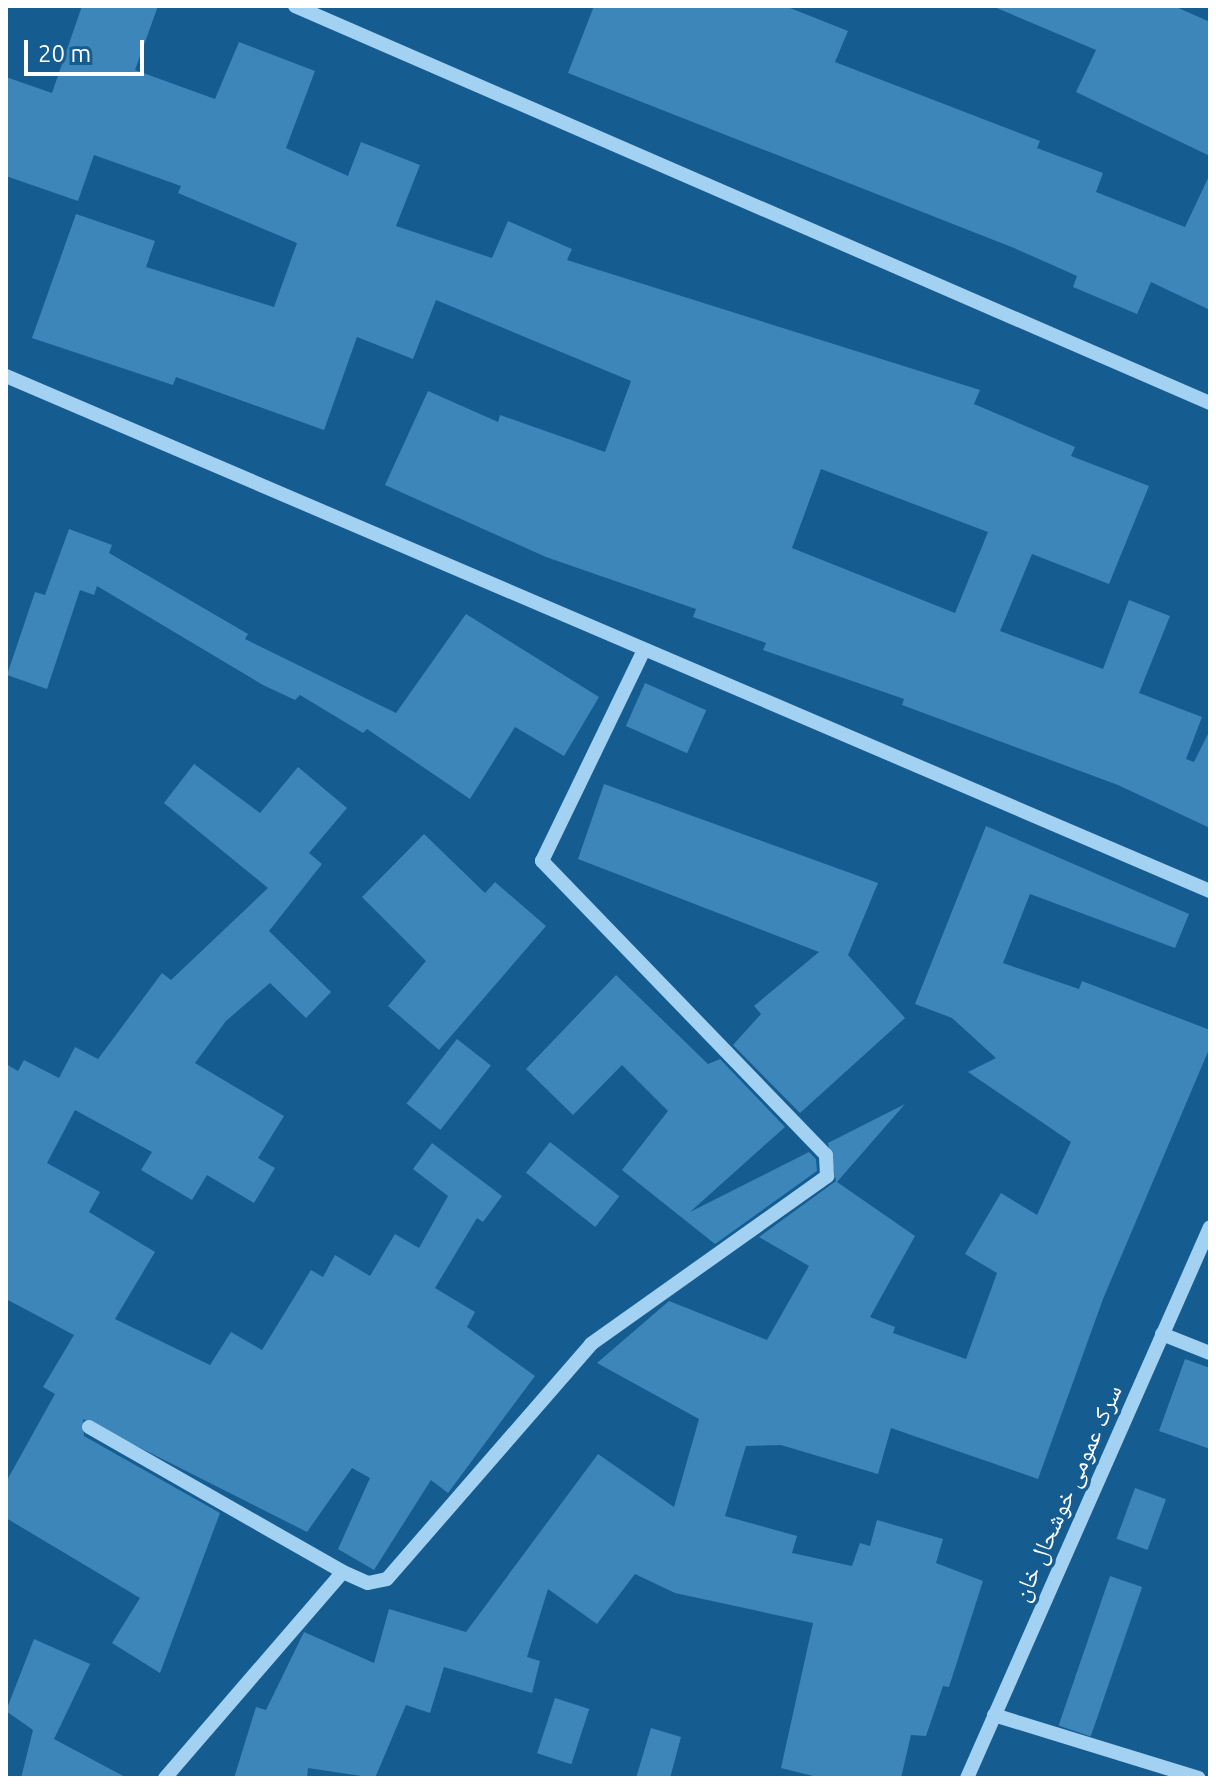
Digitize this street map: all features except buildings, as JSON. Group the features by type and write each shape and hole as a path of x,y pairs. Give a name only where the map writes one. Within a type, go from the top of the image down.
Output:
{"street":[{"path":"295,6 1210,403"},
{"path":"6,376 1210,891"},
{"path":"89,1427 343,1572 368,1583 387,1579 591,1344 827,1176 831,1165 542,861 644,650"},
{"name":"سرک عمومی خوشحال خان","path":"967,1778 1210,1227"},
{"path":"1162,1334 1210,1353"},
{"path":"165,1778 343,1572"},
{"path":"994,1715 1199,1778"}]}
